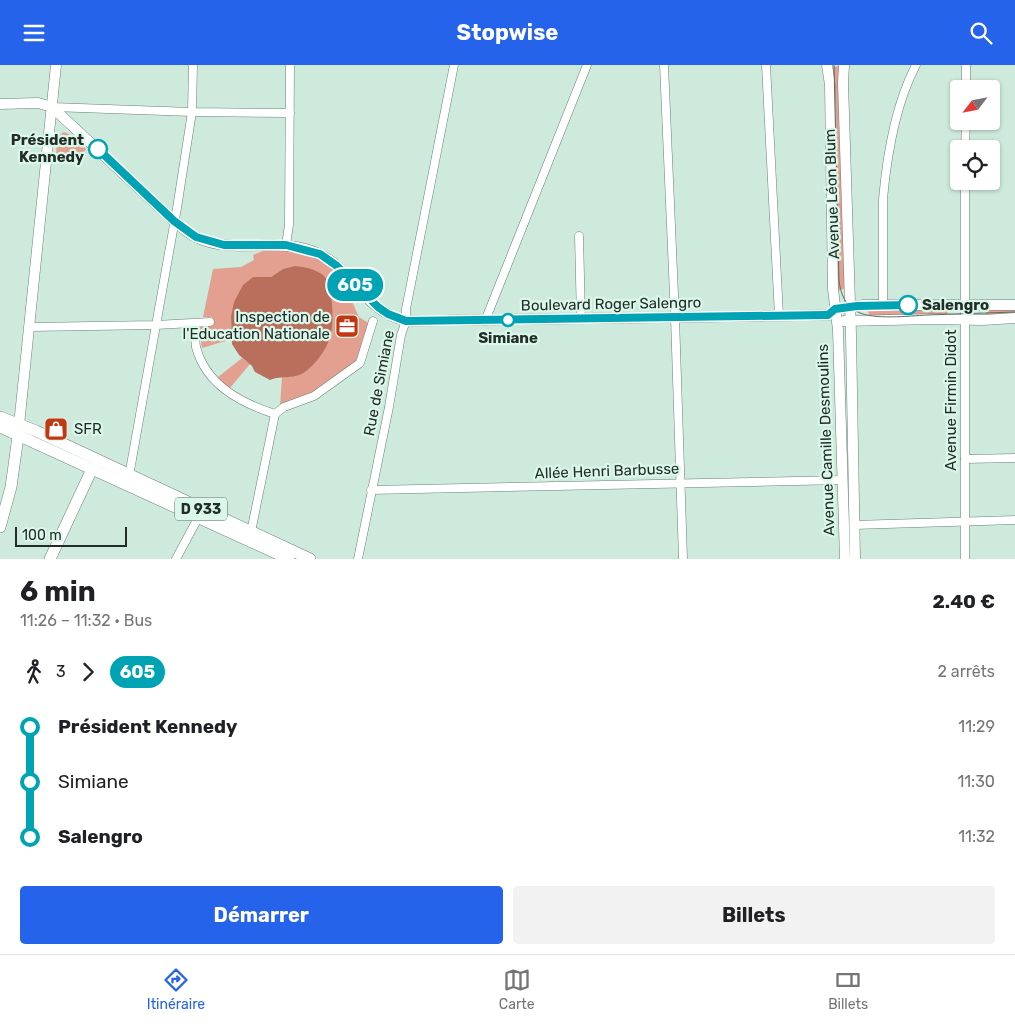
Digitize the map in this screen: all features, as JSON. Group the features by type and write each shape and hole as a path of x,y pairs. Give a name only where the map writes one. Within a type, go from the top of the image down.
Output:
{"main road":[{"path":"0,527 12,487 56,65"},
{"name":"Avenue Léon Blum","path":"827,65 830,85 833,315"},
{"name":"Avenue Léon Blum","path":"844,65 850,321"},
{"path":"4,104 18,107 52,107"},
{"name":"Boulevard Roger Salengro","path":"52,107 174,221 196,237 224,245 286,245 320,254 337,266 378,307 388,314 406,321 833,315"},
{"path":"833,315 850,307 964,304 1015,305"},
{"path":"833,315 850,321 906,319 965,321 1015,318"},
{"name":"Avenue Camille Desmoulins","path":"833,315 838,330 845,559"},
{"name":"Avenue Camille Desmoulins","path":"850,321 855,559"},
{"name":"D 933","path":"0,417 19,429 68,452 75,450 92,463 129,476 251,532 283,555"},
{"name":"D 933","path":"0,427 19,429 92,463 198,518 283,555 310,559"},
{"path":"50,559 92,463"}],"street":[{"path":"129,476 192,112 193,65"},
{"path":"286,245 289,225 290,65"},
{"name":"Rue de Simiane","path":"358,559 389,407 401,335 406,321 406,309 454,65"},
{"path":"485,321 586,65"},
{"path":"664,65 683,559"},
{"path":"766,65 779,316"},
{"path":"883,306 884,182 898,115 916,65"},
{"path":"966,65 966,80"},
{"path":"52,107 290,113"},
{"name":"Avenue Firmin Didot","path":"965,190 965,559"},
{"path":"579,235 581,319"},
{"path":"251,532 275,414 284,407 314,396 360,363 374,321"},
{"path":"30,327 194,324 210,322"},
{"path":"194,324 196,347 215,381 230,395 275,414"},
{"path":"965,459 1015,457"},
{"name":"Allée Henri Barbusse","path":"371,490 843,480"},
{"path":"176,559 198,518"},
{"path":"854,525 1015,520"}],"shaded area":[{"path":"842,66 847,288 837,291 830,67"},
{"path":"64,132 71,135 86,149 77,162 69,154 56,156 57,137"},
{"path":"265,250 287,251 306,255 316,258 333,269 349,284 353,293 350,297 359,317 370,324 356,361 313,392 280,406 282,377 300,372 312,364 323,351 331,333 283,269 271,277 253,277 231,317 232,339 202,348 199,328 202,325 213,325 212,317 203,317 213,269 241,267 254,260 253,255"},
{"path":"295,266 318,272 327,280 332,303 331,333 322,354 306,371 298,375 270,380 255,372 252,366 239,355 232,344 231,317 234,302 243,285 253,277 271,277 283,269"},
{"path":"985,306 1015,308 1015,315 985,317"},
{"path":"947,307 948,318 869,319 868,308 928,310"},
{"path":"242,358 250,364 229,389 218,377"}],"tram line":[{"path":"834,65 839,281 842,295 847,303 858,312 882,317 1015,312"}],"bus line":[{"name":"605","path":"98,149 174,221 196,237 224,245 286,245 320,254 337,266 378,307 388,314 412,323 828,315 835,309 864,305 908,305"}],"place":[{"name":"Président Kennedy","path":"98,149"},
{"name":"Salengro","path":"908,305"},
{"name":"Simiane","path":"508,320"},
{"name":"Inspection de l'Education Nationale","path":"347,326"},
{"name":"SFR","path":"56,429"}]}
